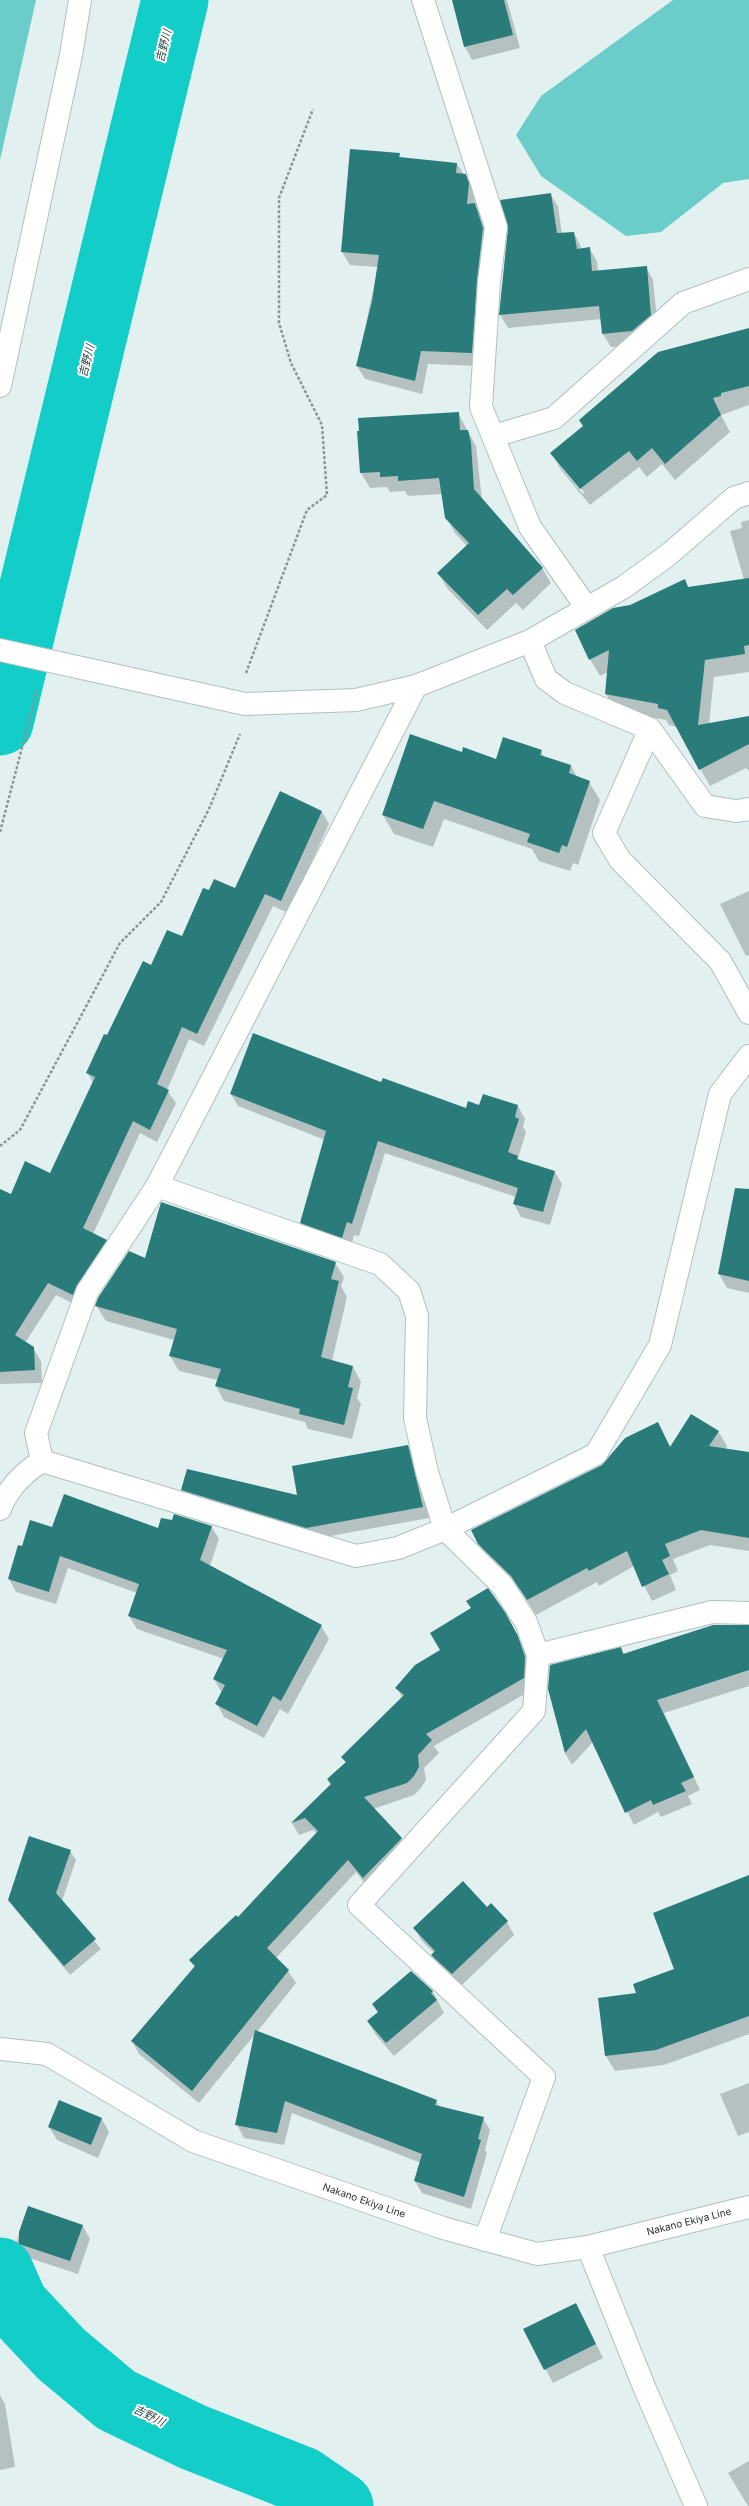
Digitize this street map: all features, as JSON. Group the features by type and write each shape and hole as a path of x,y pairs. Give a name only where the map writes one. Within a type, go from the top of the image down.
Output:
{"street":[{"path":"0,386 71,55 80,0"},
{"path":"423,0 496,228 489,282 481,407 530,527 587,608"},
{"path":"494,436 554,418 683,303 749,279"},
{"path":"0,650 245,704 356,700 416,686 530,641 624,587 661,559 734,498 749,493"},
{"path":"530,641 546,679 565,693 650,729 705,806 736,811 749,809"},
{"path":"42,1461 36,1433 87,1292 157,1186 416,686"},
{"path":"650,729 604,832 620,860 720,961 749,1013"},
{"path":"0,1509 6,1494 28,1470 42,1461 356,1556 398,1548 445,1529 596,1454 660,1345 720,1094 749,1056"},
{"path":"157,1186 380,1264 409,1291 417,1316 415,1418 427,1472 445,1529 502,1585 526,1622 538,1655 534,1711 359,1905 544,2077 486,2240"},
{"path":"538,1655 712,1612 749,1613"},
{"name":"Nakano Ekiya Line","path":"0,2049 47,2054 193,2141 443,2228 537,2254 588,2247 749,2207"},
{"path":"588,2247 645,2389 696,2506"}],"path":[{"path":"0,1146 20,1130 120,943 161,902 209,810 247,718 245,704 245,674 308,510 327,496 322,425 291,363 279,323 279,198 313,109"},
{"path":"0,832 45,659"}],"shaded area":[{"path":"0,0 36,0 0,160"},
{"path":"673,0 749,0 749,179 723,183 661,232 626,236 541,176 516,135 541,96"}],"building":[{"path":"452,0 504,0 513,35 464,47"},
{"path":"350,149 400,153 399,157 457,163 456,173 466,174 469,183 467,204 475,203 483,228 477,280 472,353 421,351 415,381 356,366 372,301 379,255 341,252"},
{"path":"551,193 557,233 574,232 577,249 590,247 592,271 647,266 651,315 632,331 602,334 599,306 499,315 508,228 500,200"},
{"path":"749,328 749,386 721,393 721,396 713,398 721,415 665,464 652,448 637,461 629,451 580,489 550,453 583,426 579,420 658,352"},
{"path":"459,412 460,430 468,430 471,443 474,489 543,568 513,595 507,589 478,615 437,573 469,543 445,518 439,478 398,481 398,476 380,477 380,472 360,473 357,431 359,431 358,418"},
{"path":"749,578 749,645 744,646 745,654 705,660 698,725 749,716 749,744 699,770 667,710 658,708 658,704 605,694 609,650 589,660 575,630 613,608 630,605 685,579 688,587"},
{"path":"410,734 462,752 463,747 496,759 503,737 542,750 540,755 571,765 569,773 590,781 567,847 562,845 559,853 527,842 530,834 434,801 423,829 382,815"},
{"path":"280,791 322,811 281,901 265,894 197,1034 182,1027 157,1084 169,1090 150,1130 133,1121 83,1228 107,1240 77,1285 73,1295 48,1283 15,1335 34,1347 35,1370 0,1372 0,1189 11,1194 25,1161 50,1173 95,1077 86,1073 104,1034 107,1035 143,961 151,965 167,930 182,936 203,888 209,890 214,879 235,888"},
{"path":"253,1033 381,1082 383,1078 466,1108 468,1101 479,1105 483,1094 518,1105 515,1117 519,1119 508,1152 518,1156 517,1159 555,1171 543,1212 513,1204 518,1188 378,1141 352,1224 347,1222 342,1238 300,1223 326,1131 230,1094"},
{"path":"735,1188 749,1189 749,1281 718,1274"},
{"path":"161,1202 336,1262 331,1279 339,1281 321,1357 353,1366 348,1387 353,1388 344,1425 299,1414 300,1409 215,1386 221,1369 169,1356 177,1329 95,1306 98,1298 129,1251 145,1258"},
{"path":"691,1414 719,1431 709,1446 749,1452 749,1538 701,1530 665,1544 670,1556 662,1560 669,1574 642,1587 627,1551 589,1571 587,1568 527,1600 511,1576 478,1544 471,1530 602,1465 625,1438 658,1422 670,1447"},
{"path":"408,1445 423,1507 306,1528 181,1490 187,1469 297,1495 292,1466"},
{"path":"64,1494 158,1528 161,1518 172,1520 174,1514 212,1526 200,1560 322,1625 281,1701 273,1696 257,1726 215,1704 225,1685 213,1679 227,1650 128,1616 139,1584 60,1556 49,1592 8,1579 18,1545 22,1546 30,1520 52,1527"},
{"path":"488,1588 505,1612 518,1636 525,1657 524,1678 426,1734 432,1740 418,1755 419,1767 414,1776 407,1783 364,1797 402,1838 363,1878 348,1860 267,1948 289,1970 192,2091 131,2041 195,1966 189,1960 236,1915 238,1917 318,1831 305,1818 291,1823 331,1784 327,1779 346,1762 341,1757 404,1695 395,1688 415,1665 440,1650 430,1633 471,1608 466,1601"},
{"path":"713,1625 749,1625 749,1670 657,1700 694,1777 681,1783 686,1791 653,1805 651,1800 625,1813 586,1729 565,1753 548,1689 550,1665 621,1647 623,1654"},
{"path":"29,1836 71,1850 56,1893 96,1939 64,1966 8,1900"},
{"path":"749,1875 749,2016 656,2050 605,2056 598,1998 636,1993 633,1984 674,1969 653,1913"},
{"path":"463,1881 487,1907 491,1903 508,1921 452,1974 431,1955 435,1951 413,1928"},
{"path":"411,1971 433,1991 431,1993 437,2000 386,2043 367,2021 378,2012 372,2004"},
{"path":"255,2030 437,2100 435,2105 484,2117 478,2139 481,2140 464,2197 414,2181 422,2154 285,2101 277,2133 235,2125"},
{"path":"59,2100 102,2118 91,2145 48,2127"},
{"path":"28,2206 83,2225 70,2261 19,2244 19,2232"},
{"path":"576,2303 596,2344 544,2370 523,2329"}],"waterway":[{"name":"吉野川","path":"0,722 175,0"},
{"name":"吉野川","path":"0,2271 15,2305 61,2354 116,2400 193,2437 302,2480 340,2506"}]}
